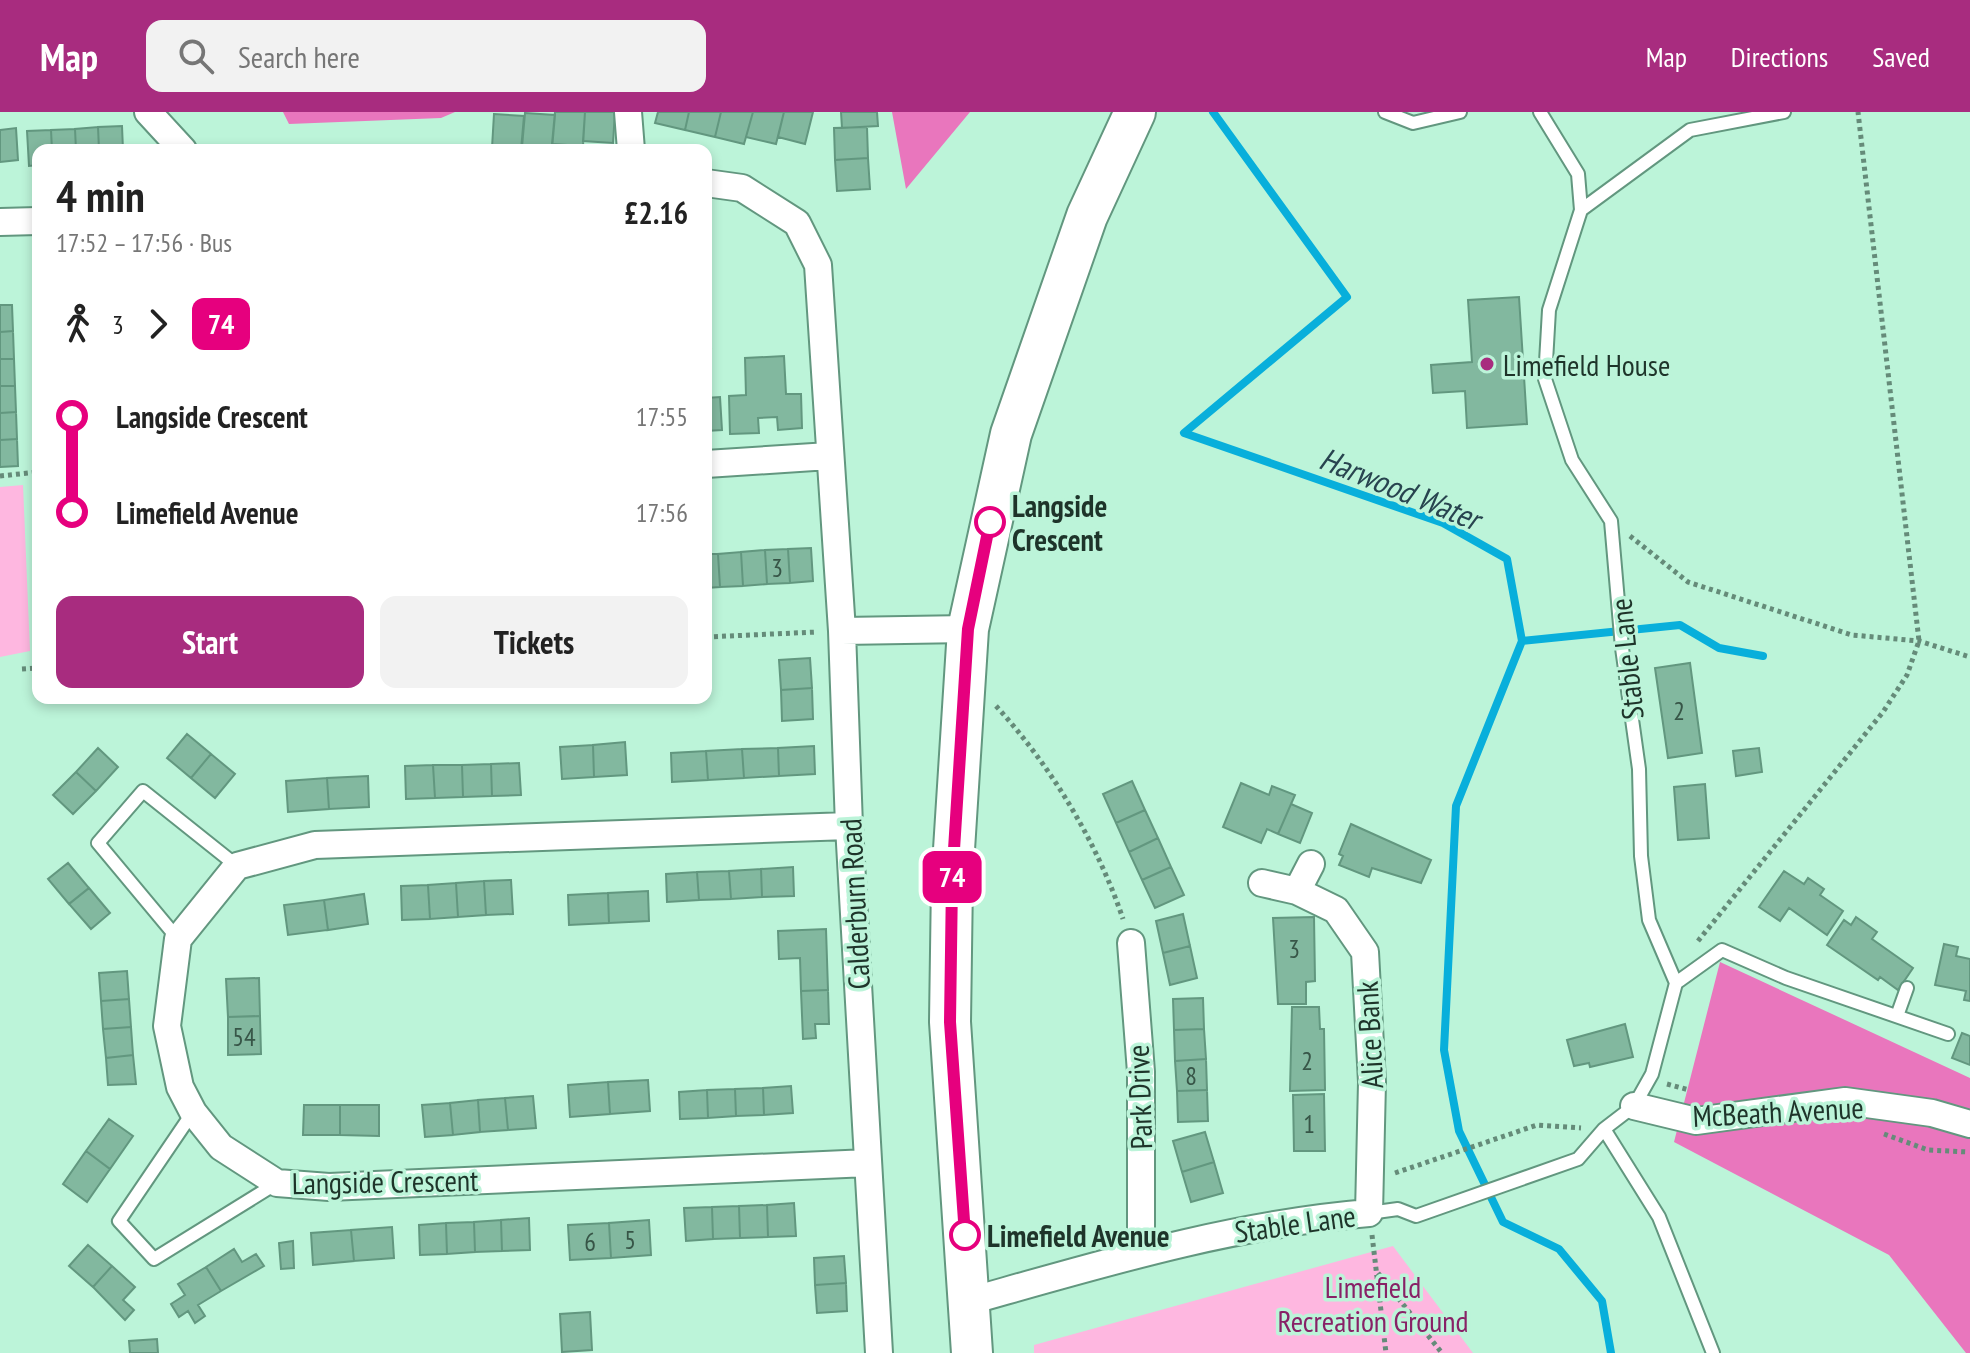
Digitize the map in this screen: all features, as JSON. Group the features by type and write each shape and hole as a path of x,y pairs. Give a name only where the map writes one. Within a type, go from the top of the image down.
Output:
{"main road":[{"path":"972,1353 950,1022 952,881 968,629 1011,434 1087,216 1135,112"}],"street":[{"path":"148,112 177,144"},
{"path":"628,112 631,144"},
{"name":"Calderburn Road","path":"712,184 742,188 797,223 818,265 842,631 849,826 879,1353"},
{"path":"0,222 32,221"},
{"path":"712,464 829,456"},
{"path":"842,631 968,629"},
{"path":"178,939 237,866 315,845 849,826"},
{"path":"1297,891 1311,864"},
{"name":"Alice Bank","path":"1262,883 1297,891 1336,910 1365,952 1372,1082 1369,1213"},
{"name":"Langside Crescent","path":"178,939 167,1026 180,1087 193,1112 221,1147 277,1183 329,1187 868,1163"},
{"name":"Park Drive","path":"1131,943 1141,1072 1141,1252"},
{"name":"McBeath Avenue","path":"1634,1106 1696,1121 1845,1101 1932,1113 1970,1124"},
{"name":"Stable Lane","path":"970,1301 1141,1252 1313,1217 1369,1213"}],"lane":[{"path":"1385,112 1413,123 1460,112"},
{"path":"1540,112 1578,174 1581,210 1549,310 1545,379 1572,460 1611,521"},
{"path":"1581,210 1690,130 1784,112"},
{"name":"Stable Lane","path":"1369,1213 1398,1209 1416,1216 1578,1159 1604,1129 1634,1106 1652,1074 1674,978 1649,920 1641,856 1639,769 1622,648 1611,521"},
{"path":"178,939 98,843 143,791 237,866"},
{"path":"1674,978 1722,950 1786,978 1948,1034"},
{"path":"1897,1016 1907,988"},
{"path":"193,1112 119,1221 154,1259 277,1183"},
{"path":"1604,1129 1659,1217 1713,1353"}],"path":[{"path":"1674,978 1883,712 1907,675 1919,641 1858,112"},
{"path":"0,476 32,473"},
{"path":"1611,521 1688,582 1852,635 1919,641 1970,657"},
{"path":"712,637 842,631"},
{"path":"22,669 32,668"},
{"path":"964,674 999,710 1044,768 1086,831 1131,943"},
{"path":"1396,1171 1537,1125 1604,1129"},
{"path":"1369,1213 1386,1353"},
{"path":"1376,1271 1442,1353"}],"green space":[{"path":"23,485 30,651 0,657 0,487"},
{"name":"Limefield Recreation Ground","path":"1393,1246 1473,1353 1034,1353 1034,1345"}],"shaded area":[{"path":"283,112 455,112 441,118 289,124"},
{"path":"892,112 970,112 906,189"},
{"path":"1720,962 1970,1078 1970,1353 1966,1353 1889,1255 1674,1142"}],"building":[{"path":"555,112 585,112 583,144 552,144"},
{"path":"585,112 615,112 613,143 583,141"},
{"path":"658,112 689,112 685,130 655,123"},
{"path":"689,112 721,112 715,137 685,130"},
{"path":"721,112 753,112 744,144 715,137"},
{"path":"753,112 784,112 776,144 746,137"},
{"path":"784,112 813,112 805,144 778,137"},
{"path":"841,112 877,112 878,126 842,128"},
{"path":"525,113 555,115 552,144 522,144"},
{"path":"494,114 524,116 522,144 492,144"},
{"path":"122,126 123,144 99,144 98,127"},
{"path":"98,127 99,144 76,144 75,129"},
{"path":"867,127 868,158 835,160 834,128"},
{"path":"16,128 18,160 0,162 0,130"},
{"path":"75,129 76,144 52,144 51,130"},
{"path":"51,130 52,144 32,144 32,166 29,166 27,131"},
{"path":"868,158 870,189 837,191 835,160"},
{"name":"Limefield House","path":"1519,297 1527,424 1467,428 1465,391 1433,393 1431,365 1472,362 1468,300"},
{"path":"0,305 12,305 13,331 0,332"},
{"path":"13,331 14,359 0,359 0,332"},
{"path":"784,356 786,394 801,394 802,428 778,430 777,417 758,418 759,433 730,434 729,396 746,395 745,358"},
{"path":"0,359 14,359 15,386 0,386"},
{"path":"0,386 15,386 16,412 0,413"},
{"path":"720,397 722,430 712,431 712,398"},
{"path":"16,412 17,439 0,440 0,413"},
{"path":"17,439 18,466 0,467 0,440"},
{"path":"811,548 813,581 790,583 788,549"},
{"path":"788,549 790,583 767,584 765,550"},
{"path":"765,550 767,584 743,586 741,552"},
{"path":"741,552 743,586 720,587 718,554"},
{"path":"712,554 718,554 720,587 712,588"},
{"path":"810,658 812,688 781,690 779,660"},
{"path":"1690,663 1702,753 1668,758 1655,668"},
{"path":"812,688 813,719 782,721 781,690"},
{"path":"187,734 211,754 191,778 167,758"},
{"path":"625,742 627,775 594,777 593,745"},
{"path":"593,745 594,777 562,779 560,747"},
{"path":"814,746 815,774 779,776 778,748"},
{"path":"98,748 118,767 96,791 76,772"},
{"path":"778,748 779,776 744,778 742,749"},
{"path":"1759,748 1762,772 1736,776 1733,751"},
{"path":"742,749 744,778 708,780 706,751"},
{"path":"706,751 708,780 672,782 671,753"},
{"path":"211,754 235,774 215,798 191,778"},
{"path":"519,763 521,795 492,796 491,764"},
{"path":"491,764 492,796 463,797 462,765"},
{"path":"433,765 462,765 463,797 435,798"},
{"path":"433,765 435,798 406,799 405,766"},
{"path":"76,772 96,791 73,814 53,795"},
{"path":"368,776 369,807 329,809 327,778"},
{"path":"327,778 329,809 288,812 286,781"},
{"path":"1132,781 1145,810 1116,823 1103,794"},
{"path":"1241,783 1269,795 1272,786 1295,795 1278,834 1267,829 1261,843 1223,827"},
{"path":"1705,784 1709,838 1678,840 1674,787"},
{"path":"1291,804 1312,813 1300,843 1278,834"},
{"path":"1145,810 1158,838 1129,852 1116,823"},
{"path":"1351,824 1431,860 1421,883 1372,868 1369,877 1339,865 1343,856 1339,854"},
{"path":"1158,838 1171,867 1142,880 1129,852"},
{"path":"68,863 89,888 69,904 48,879"},
{"path":"793,867 794,896 762,897 761,869"},
{"path":"1171,867 1184,895 1155,908 1142,880"},
{"path":"761,869 762,897 731,899 729,871"},
{"path":"729,871 731,899 699,900 697,872"},
{"path":"1784,871 1804,884 1808,878 1824,889 1820,895 1843,911 1827,935 1789,908 1780,921 1759,907"},
{"path":"697,872 699,900 667,902 666,874"},
{"path":"511,880 513,914 486,915 484,881"},
{"path":"484,881 486,915 458,917 456,883"},
{"path":"456,883 458,917 430,919 428,885"},
{"path":"428,885 430,919 402,920 401,886"},
{"path":"89,888 110,913 91,929 69,904"},
{"path":"648,891 649,921 609,923 608,893"},
{"path":"608,893 609,923 569,925 568,895"},
{"path":"364,894 368,924 328,930 324,900"},
{"path":"324,900 328,930 288,935 284,905"},
{"path":"1183,914 1190,946 1163,953 1156,921"},
{"path":"1314,917 1315,981 1306,982 1306,1004 1278,1004 1273,918"},
{"path":"1856,917 1877,932 1872,939 1913,968 1898,990 1827,945 1844,920 1851,925"},
{"path":"826,929 828,990 801,991 800,958 779,959 778,931"},
{"path":"1944,944 1958,947 1956,956 1970,959 1970,1001 1964,1000 1966,991 1935,985"},
{"path":"1190,946 1197,978 1170,985 1163,953"},
{"path":"127,971 129,999 101,1001 99,973"},
{"path":"259,978 260,1016 228,1017 226,979"},
{"path":"828,990 829,1024 815,1024 816,1038 803,1039 801,991"},
{"path":"1203,998 1204,1029 1174,1030 1173,999"},
{"path":"129,999 131,1027 103,1029 101,1001"},
{"path":"1292,1007 1319,1007 1320,1029 1324,1029 1325,1090 1290,1091"},
{"path":"260,1016 261,1054 228,1055 228,1017"},
{"path":"1625,1024 1633,1057 1590,1067 1589,1063 1574,1066 1567,1040"},
{"path":"131,1027 133,1055 106,1058 103,1029"},
{"path":"1204,1029 1206,1059 1175,1061 1174,1030"},
{"path":"1962,1033 1970,1036 1970,1065 1952,1058"},
{"path":"133,1055 136,1084 108,1085 106,1058"},
{"path":"1206,1059 1207,1090 1177,1091 1175,1061"},
{"path":"648,1080 650,1111 610,1114 608,1082"},
{"path":"608,1082 610,1114 570,1117 568,1085"},
{"path":"791,1086 793,1113 764,1115 763,1088"},
{"path":"763,1088 764,1115 736,1116 735,1089"},
{"path":"735,1089 736,1116 708,1118 707,1090"},
{"path":"707,1090 708,1118 680,1119 679,1092"},
{"path":"1207,1090 1208,1121 1178,1122 1177,1091"},
{"path":"1324,1094 1325,1151 1294,1151 1293,1095"},
{"path":"533,1096 536,1128 508,1130 505,1098"},
{"path":"505,1098 508,1130 480,1132 478,1100"},
{"path":"478,1100 480,1132 453,1135 450,1103"},
{"path":"450,1103 453,1135 425,1137 422,1105"},
{"path":"304,1105 340,1105 340,1135 303,1135"},
{"path":"340,1105 379,1105 379,1136 340,1135"},
{"path":"109,1119 133,1136 110,1169 86,1151"},
{"path":"1205,1132 1214,1162 1182,1172 1173,1141"},
{"path":"86,1151 110,1169 87,1202 63,1184"},
{"path":"1214,1162 1223,1193 1191,1202 1182,1172"},
{"path":"794,1203 796,1236 768,1237 767,1205"},
{"path":"767,1205 768,1237 740,1238 739,1206"},
{"path":"739,1206 740,1238 713,1239 712,1207"},
{"path":"712,1207 713,1239 686,1241 684,1208"},
{"path":"529,1218 530,1250 502,1251 501,1220"},
{"path":"501,1220 502,1251 475,1252 474,1222"},
{"path":"649,1220 651,1255 611,1258 609,1223"},
{"path":"474,1222 475,1252 447,1254 446,1223"},
{"path":"446,1223 447,1254 420,1255 419,1225"},
{"path":"609,1223 611,1258 570,1260 568,1225"},
{"path":"392,1227 394,1258 354,1261 351,1230"},
{"path":"351,1230 354,1261 313,1265 311,1233"},
{"path":"293,1241 294,1268 281,1269 279,1243"},
{"path":"88,1245 112,1266 93,1287 69,1266"},
{"path":"234,1249 242,1262 256,1254 264,1266 221,1291 206,1267"},
{"path":"844,1256 846,1283 815,1285 814,1258"},
{"path":"112,1266 135,1287 123,1300 134,1310 125,1320 93,1287"},
{"path":"206,1267 221,1291 198,1305 205,1316 195,1323 188,1311 179,1317 171,1304 185,1295 178,1284"},
{"path":"846,1283 847,1311 817,1313 815,1285"},
{"path":"590,1312 592,1350 562,1352 560,1314"},
{"path":"157,1339 158,1353 130,1353 129,1341"}],"waterway":[{"name":"Harwood Water","path":"1213,112 1347,297 1184,433 1443,523 1507,559 1522,641 1456,806 1444,1050 1459,1131 1503,1222 1559,1249 1602,1301 1611,1353"},
{"path":"1522,641 1680,625 1719,648 1763,656"}],"bus line":[{"name":"74","path":"965,1235 950,1022 952,881 958,740 968,629 990,522"}],"place":[{"name":"Limefield House","path":"1487,364"},
{"name":"Langside Crescent","path":"990,522"},
{"name":"Limefield Avenue","path":"965,1235"}]}
